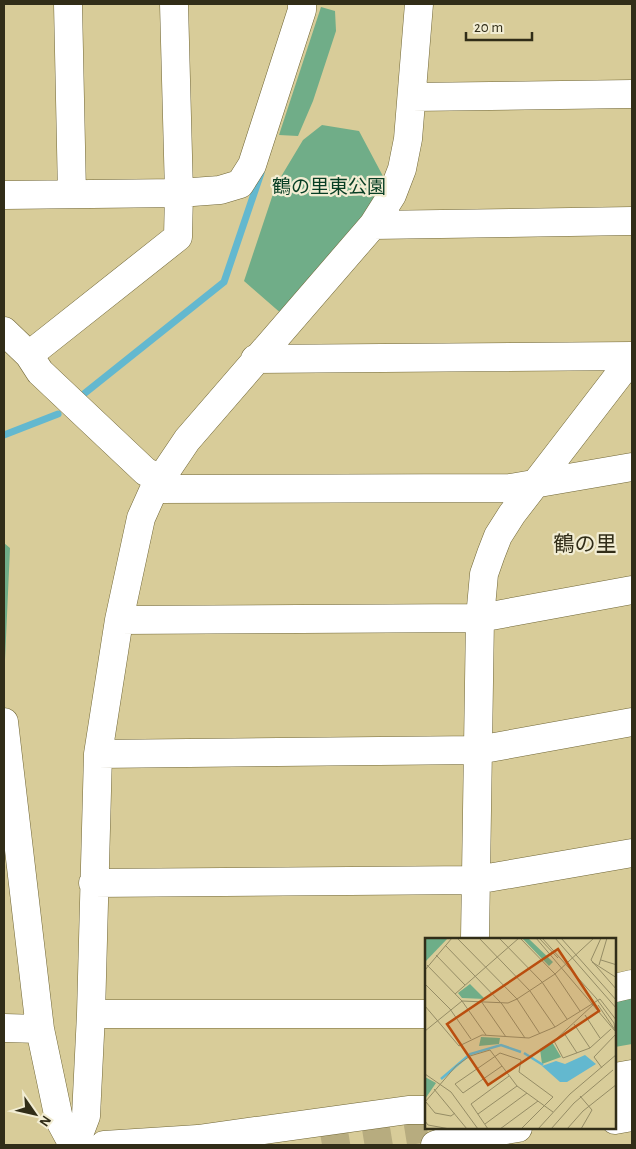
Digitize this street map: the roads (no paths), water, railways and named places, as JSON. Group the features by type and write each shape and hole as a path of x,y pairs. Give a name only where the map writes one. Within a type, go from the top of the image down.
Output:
{"street":[{"path":"68,4 72,194"},
{"path":"29,355 178,237 174,4"},
{"path":"4,195 178,193 220,190 240,184 252,165 302,10 302,4"},
{"path":"74,1145 86,1116 91,1014 93,883 98,754 119,620 141,518 158,483 187,440 373,225 392,195 402,169 408,139 419,4"},
{"path":"412,97 632,94"},
{"path":"373,225 632,221"},
{"path":"4,331 29,355 40,372 158,483 510,488 632,467"},
{"path":"256,359 632,357"},
{"path":"475,938 480,618 484,574 498,536 512,514 533,484 632,357"},
{"path":"119,620 480,618 632,590"},
{"path":"4,722 15,908 59,1119 74,1145"},
{"path":"98,754 478,750 632,722"},
{"path":"93,883 476,880 632,853"},
{"path":"616,988 632,984"},
{"path":"91,1014 425,1014"},
{"path":"4,1028 40,1029"},
{"path":"616,1077 632,1074"},
{"path":"616,1098 632,1096"},
{"path":"104,1145 198,1139 408,1110 425,1110"},
{"path":"616,1120 632,1117"},
{"path":"434,1145 455,1138 491,1135 514,1129"}],"waterway":[{"path":"85,393 224,282 261,173"},
{"path":"4,435 58,414"}],"tunnel":[{"path":"322,1145 425,1128"}],"district":[{"name":"鶴の里","path":"585,544"}],"park label":[{"name":"鶴の里東公園","path":"329,186"}]}
